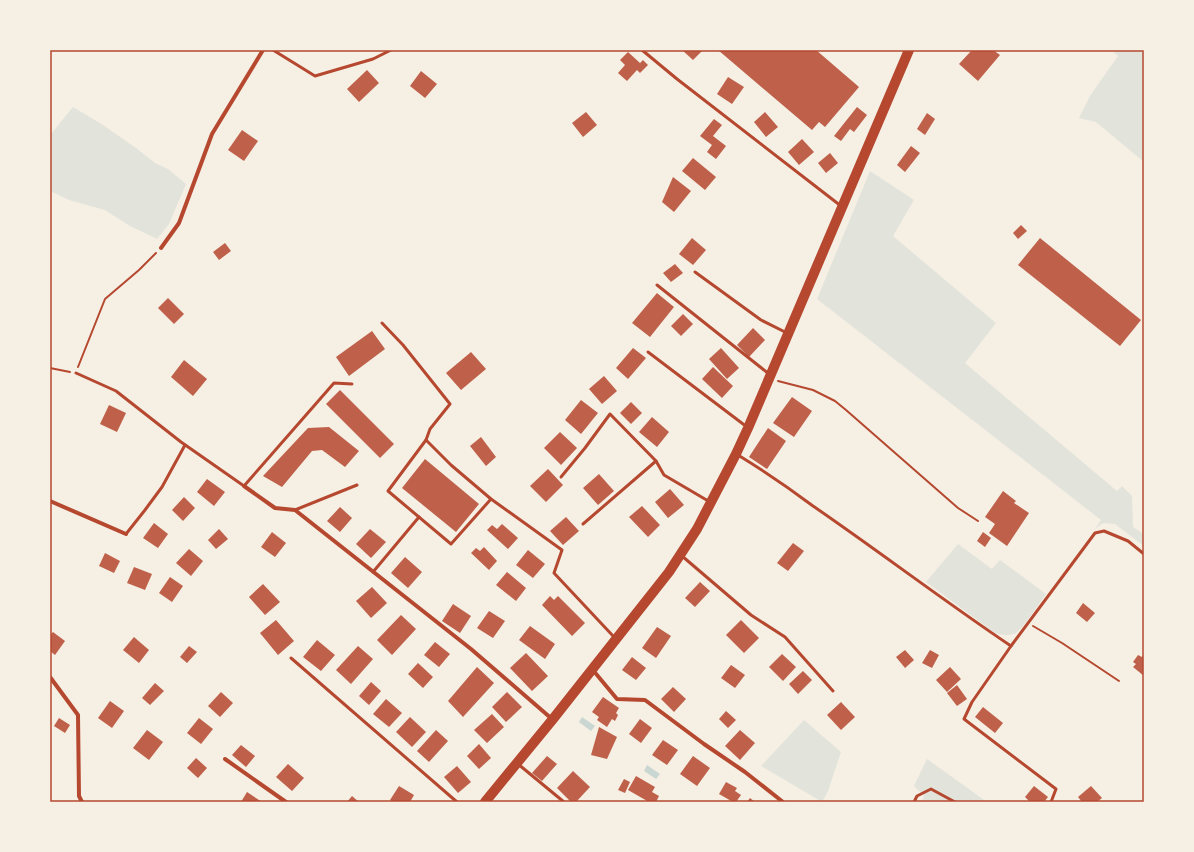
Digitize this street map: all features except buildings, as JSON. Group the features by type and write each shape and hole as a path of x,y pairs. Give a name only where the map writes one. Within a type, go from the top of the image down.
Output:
{"main road":[{"path":"485,802 553,719 615,638 669,572 711,503 748,428 909,50"}],"street":[{"path":"161,248 179,223 212,134 262,50"},
{"path":"244,486 275,508 295,510 471,649 553,719"},
{"path":"50,501 126,534"},
{"path":"592,669 617,699 645,700 704,744 745,772 783,802"},
{"path":"50,677 78,715 79,796 82,802"},
{"path":"225,758 286,802"}],"lane":[{"path":"273,50 315,76 373,59 390,50"},
{"path":"642,50 677,79 843,207"},
{"path":"695,272 761,320 788,334"},
{"path":"657,285 770,377"},
{"path":"382,323 404,345 450,404 430,429 426,440 388,491 451,544 491,499"},
{"path":"648,352 748,428"},
{"path":"76,373 116,391 186,445 244,486 334,383 352,384"},
{"path":"561,477 586,448 610,414 656,461 664,475 711,503"},
{"path":"426,440 451,465 491,499 562,550 554,574 615,638"},
{"path":"126,534 162,487 186,445"},
{"path":"736,454 885,555 959,611 1011,646"},
{"path":"583,524 656,461"},
{"path":"295,510 357,485"},
{"path":"373,572 419,517"},
{"path":"1051,802 1056,790 964,719 972,702 1011,646 1096,533 1104,531 1122,538 1144,554"},
{"path":"680,555 751,615 785,638 833,691"},
{"path":"291,658 457,802"},
{"path":"517,763 564,802"},
{"path":"914,802 917,796 931,789 954,802"}],"path":[{"path":"50,368 76,373 105,299 139,270 161,248"},
{"path":"770,377 813,390 835,401 958,508 978,521"},
{"path":"1029,623 1119,681"}],"shaded area":[{"path":"1112,50 1144,50 1144,162 1096,122 1079,118 1090,96 1118,56"},
{"path":"73,107 103,125 155,163 168,169 186,184 169,224 157,239 130,226 105,210 69,200 50,191 51,134"},
{"path":"870,171 914,200 893,236 996,323 965,363 1117,491 1122,486 1132,496 1133,527 1144,534 1144,546 1115,524 1103,523 1095,529 1101,520 817,299"},
{"path":"958,544 992,569 1000,560 1046,594 1018,632 1009,635 995,633 926,582"},
{"path":"582,717 595,726 591,731 579,722"},
{"path":"804,720 841,752 828,791 822,802 761,766"},
{"path":"927,759 987,802 921,802 924,796 914,786"},
{"path":"647,765 660,774 656,779 644,771"}]}
